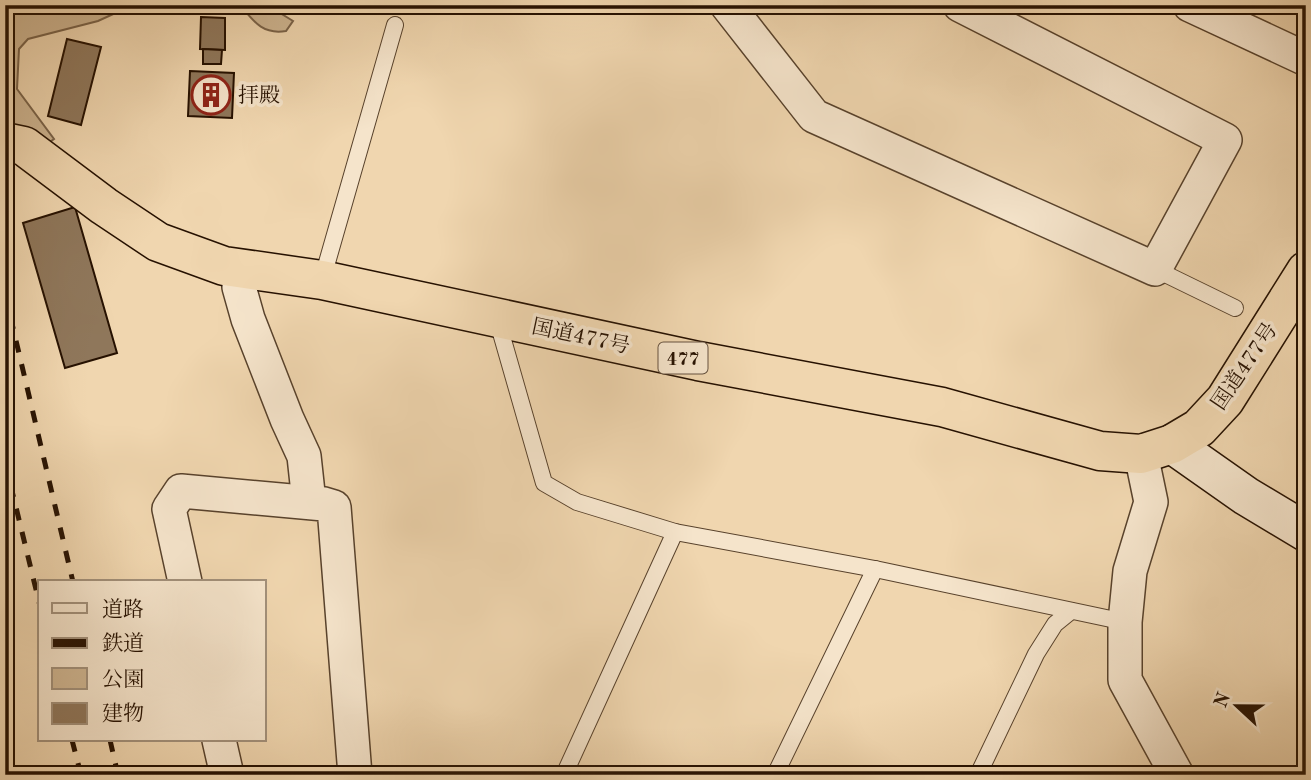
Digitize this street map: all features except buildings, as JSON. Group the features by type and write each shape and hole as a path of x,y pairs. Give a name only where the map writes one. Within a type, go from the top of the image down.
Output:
{"highway":[{"name":"国道477号","path":"5,142 24,146 104,206 158,242 224,266 322,280 698,361 942,407 1100,451 1156,449 1199,428 1225,400 1306,271"}],"main road":[{"path":"1156,449 1246,496 1306,532"}],"street":[{"path":"727,5 814,116 1155,268 1225,140 960,5"},
{"path":"1190,5 1306,59"},
{"path":"240,268 239,287 248,319 304,456 309,502"},
{"path":"1156,449 1151,502 1130,571 1125,622 1125,680 1177,775"},
{"path":"185,580 169,509 180,491 334,506 355,775"},
{"path":"219,742 227,775"}],"lane":[{"path":"322,280 396,25"},
{"path":"1155,268 1235,308"},
{"path":"497,319 544,483 577,502 675,532 875,569 1125,622"},
{"path":"564,775 675,532"},
{"path":"775,775 875,569"},
{"path":"978,775 1036,654 1055,624 1071,611"}],"green space":[{"path":"5,5 133,5 98,21 28,39 19,49 17,89 54,139 44,146 5,127"},
{"path":"240,5 267,5 293,21 286,31 271,31 255,22"},
{"path":"414,5 489,5 477,13 427,13"}],"railway":[{"path":"5,294 73,580"},
{"path":"5,462 38,598"},
{"path":"73,742 81,775"},
{"path":"110,742 118,775"}],"place":[{"name":"拝殿","path":"211,95"}]}
